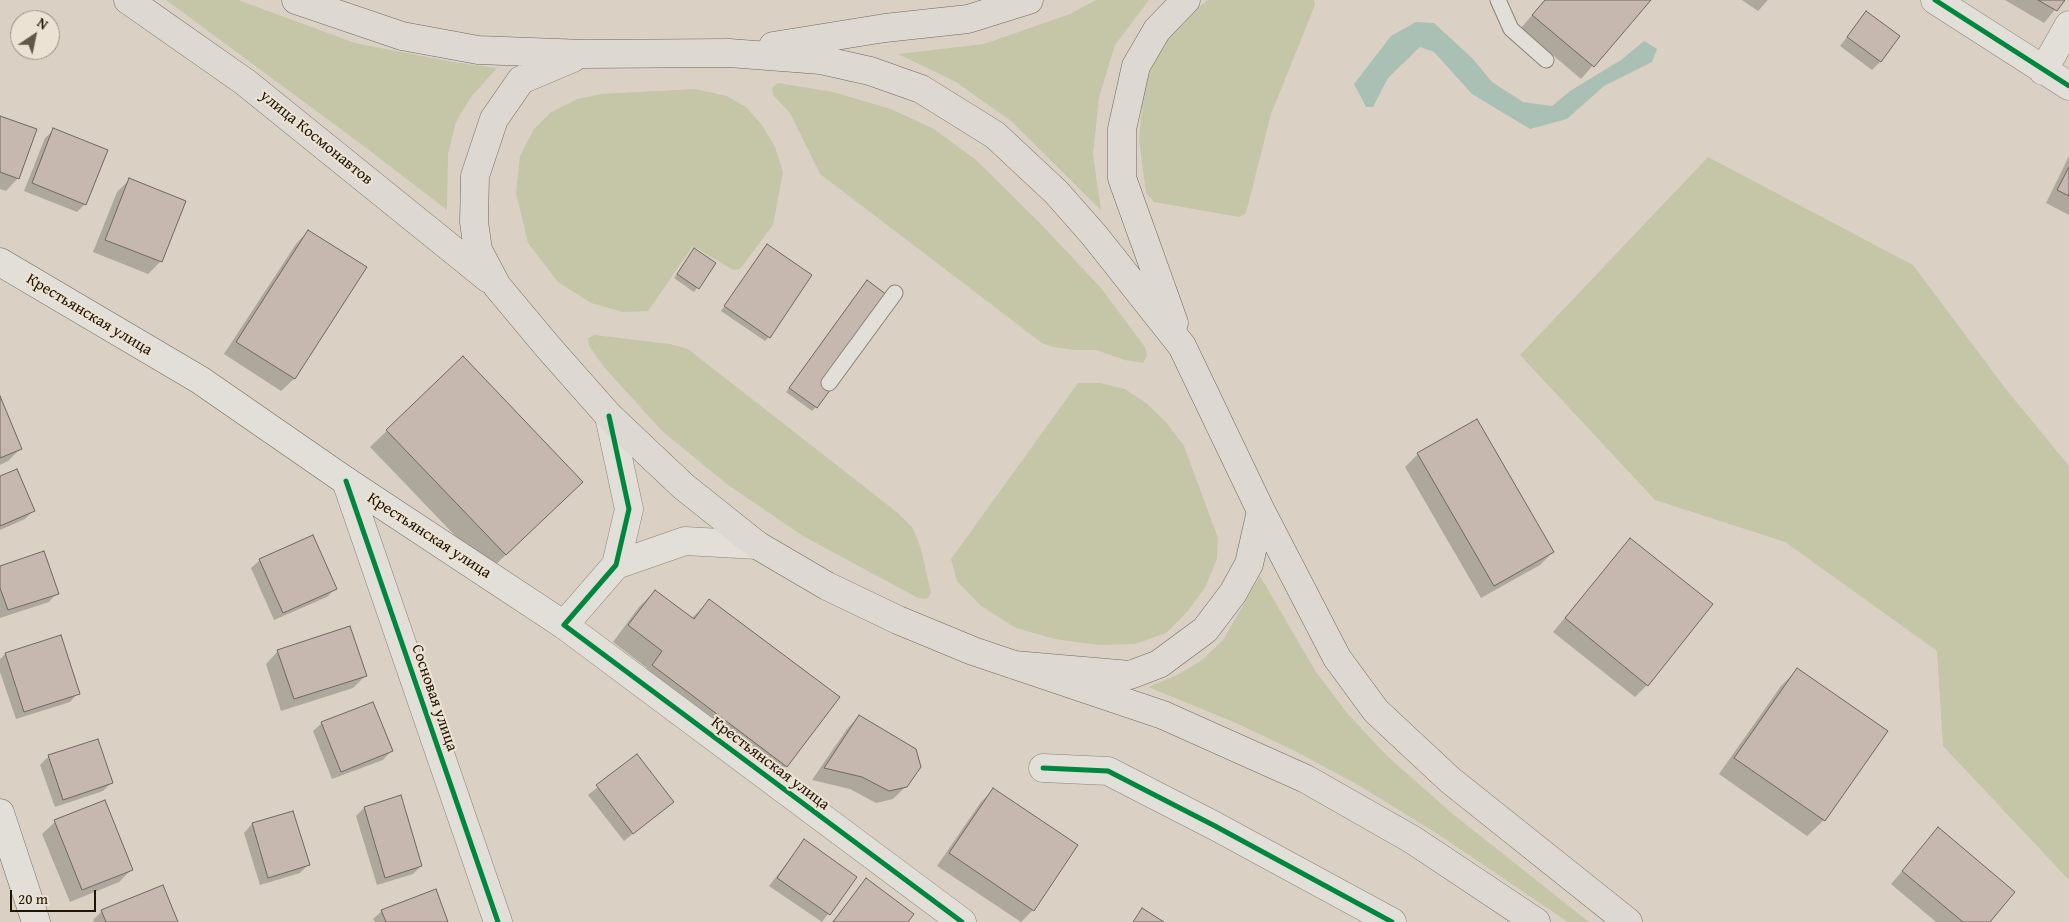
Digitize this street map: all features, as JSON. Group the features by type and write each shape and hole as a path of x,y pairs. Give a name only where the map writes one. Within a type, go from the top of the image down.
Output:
{"main road":[{"name":"улица Космонавтов","path":"128,0 245,82 497,286"},
{"path":"296,0 402,36 478,50 584,54 729,52 821,60 870,71 922,89 995,135 1062,199 1182,346"},
{"path":"729,52 885,28 968,19 1029,0"},
{"path":"1186,0 1157,30 1136,66 1122,129 1122,178 1182,346 1261,511 1306,602 1337,658 1376,711 1450,780 1628,922"},
{"path":"584,54 521,80 494,119 475,176 474,222 478,250 497,286 609,416 683,486 757,544 827,586 974,651 1163,715 1306,779 1413,840 1536,922"},
{"path":"1014,665 1130,675 1159,664 1205,630 1233,593 1249,564 1261,511"}],"street":[{"path":"1935,0 2042,71 2069,86"},
{"path":"2042,71 2069,25"},
{"name":"Крестьянская улица","path":"0,262 200,380 346,481 564,624 962,922"},
{"path":"564,624 616,565 629,509 609,416"},
{"name":"Сосновая улица","path":"346,481 498,922"},
{"path":"616,565 686,542 757,544"},
{"path":"1042,768 1108,771 1215,826 1392,922"},
{"path":"0,813 36,922"}],"lane":[{"path":"1498,0 1511,30 1546,60"},
{"path":"829,383 895,293"}],"shaded area":[{"path":"166,0 238,0 355,43 453,62 497,68 471,97 456,122 448,154 447,210 357,141"},
{"path":"1096,0 1149,0 1115,45 1099,97 1093,155 1101,210 1011,121 956,82 898,54 984,44 1070,14"},
{"path":"1208,0 1314,0 1315,5 1271,114 1247,209 1245,214 1239,217 1154,202 1146,193 1139,140 1144,86 1164,40 1179,23"},
{"path":"1416,22 1434,23 1472,58 1492,82 1523,102 1552,106 1570,91 1621,60 1644,41 1657,49 1652,62 1604,86 1567,119 1530,129 1472,94 1434,52 1420,47 1388,78 1373,107 1366,107 1354,84 1391,36"},
{"path":"778,83 833,92 891,109 934,129 976,160 1038,221 1101,288 1145,347 1147,356 1143,363 1125,360 1096,350 1075,350 1053,347 1042,343 820,174 790,113 773,95 772,88"},
{"path":"695,89 727,96 746,107 762,125 775,147 783,172 773,225 740,269 733,270 693,246 648,311 623,312 591,303 558,282 528,243 516,193 520,156 534,129 551,112 577,99 601,94"},
{"path":"1708,157 1913,265 2005,388 2069,466 2069,880 1943,746 1937,651 1785,542 1655,500 1520,355"},
{"path":"595,335 670,344 688,349 898,513 913,528 921,549 931,593 927,599 918,598 803,536 728,485 662,431 604,367 589,346 588,338"},
{"path":"1078,383 1100,383 1125,389 1146,403 1166,422 1184,446 1218,538 1217,559 1206,586 1188,611 1166,633 1135,644 1099,645 1055,639 1016,628 981,606 957,581 951,559"},
{"path":"1260,576 1316,672 1347,713 1387,756 1454,815 1589,922 1568,922 1436,833 1360,786 1297,752 1236,723 1148,687 1177,675 1202,660 1223,640"}],"building":[{"path":"1545,0 1651,0 1594,67 1532,15"},
{"path":"2038,0 2065,0 2057,11"},
{"path":"1866,11 1900,36 1881,62 1847,37"},
{"path":"0,116 37,129 19,179 0,172"},
{"path":"53,128 108,150 86,205 32,183"},
{"path":"2069,167 2069,196 2057,190"},
{"path":"129,178 186,201 162,262 105,240"},
{"path":"308,230 367,267 295,379 236,342"},
{"path":"767,244 812,275 770,338 724,306"},
{"path":"694,248 716,263 699,289 677,274"},
{"path":"867,280 895,301 817,408 789,388"},
{"path":"463,356 583,482 506,555 386,430"},
{"path":"0,396 22,449 0,458"},
{"path":"1477,419 1554,552 1494,586 1417,453"},
{"path":"17,469 35,511 0,526 0,476"},
{"path":"313,535 337,589 283,613 259,559"},
{"path":"1630,538 1713,604 1648,686 1565,618"},
{"path":"44,551 59,594 8,610 0,588 0,566"},
{"path":"655,590 694,619 709,599 840,697 787,767 652,665 662,651 628,625"},
{"path":"350,626 367,676 294,699 277,650"},
{"path":"61,635 80,694 24,712 5,653"},
{"path":"1797,668 1888,731 1825,821 1734,758"},
{"path":"373,702 393,751 341,772 321,722"},
{"path":"859,715 916,749 921,767 907,787 889,791 862,777 824,768"},
{"path":"98,739 113,783 63,800 48,755"},
{"path":"637,754 674,802 633,834 596,785"},
{"path":"993,788 1078,845 1034,911 949,853"},
{"path":"401,795 422,866 385,878 364,807"},
{"path":"105,800 133,870 82,890 54,820"},
{"path":"293,811 310,865 268,878 252,823"},
{"path":"1938,827 2015,892 1990,922 1963,922 1902,871"},
{"path":"804,839 857,877 830,915 777,878"},
{"path":"866,878 914,914 908,922 833,922"},
{"path":"163,885 178,922 106,922 101,910"},
{"path":"436,889 448,922 386,922 381,910"},
{"path":"1142,908 1164,922 1133,922"}],"cycle path":[{"path":"1935,0 2069,86"},
{"path":"609,416 629,509 616,565 564,625 962,922"},
{"path":"346,481 498,922"},
{"path":"1043,768 1108,771 1215,826 1392,922"}]}
